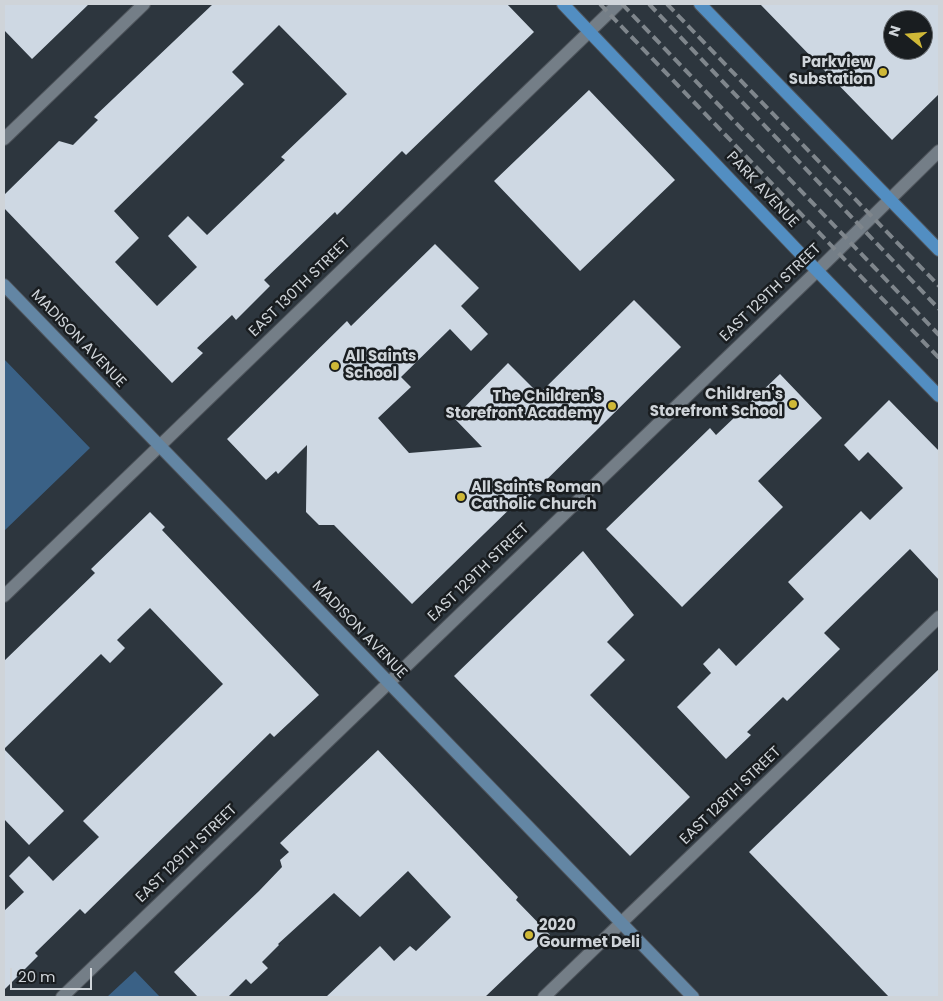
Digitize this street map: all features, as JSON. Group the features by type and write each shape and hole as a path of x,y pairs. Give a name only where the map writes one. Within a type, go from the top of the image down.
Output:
{"main road":[{"name":"PARK AVENUE","path":"563,4 939,396"},
{"path":"700,4 939,250"},
{"name":"MADISON AVENUE","path":"4,285 388,684 693,997"}],"street":[{"path":"4,139 144,4"},
{"name":"EAST 130TH STREET","path":"4,596 618,4"},
{"name":"EAST 129TH STREET","path":"62,997 818,271 939,151"},
{"name":"EAST 128TH STREET","path":"544,997 939,617"}],"shaded area":[{"path":"4,359 90,448 4,531"},
{"path":"135,971 160,997 107,997"}],"building":[{"path":"4,4 89,4 32,59 4,30"},
{"path":"213,4 507,4 534,32 406,155 402,151 337,215 335,212 264,280 270,286 236,320 232,315 197,348 203,353 172,383 4,208 4,195 59,141 73,145 98,120 94,117","holes":["279,25 347,94 281,157 285,160 207,235 188,216 168,236 197,267 157,306 115,262 139,238 114,211 244,84 232,72"]},
{"name":"Parkview Substation","path":"760,4 939,4 939,94 892,140"},
{"path":"589,90 675,180 580,271 494,181"},
{"path":"435,244 479,288 461,306 488,334 471,351 450,329 401,377 411,387 378,418 409,453 482,447 454,418 508,363 539,394 634,300 681,347 525,501 521,498 412,604 334,525 319,525 306,512 307,445 278,474 276,471 266,480 227,439 347,321 351,326"},
{"path":"780,374 822,418 758,481 783,507 682,607 606,529 710,428 716,435"},
{"path":"889,400 939,451 939,580 910,549 824,633 840,649 787,701 783,697 747,732 751,735 726,759 677,707 711,673 703,664 719,648 736,666 804,599 788,582 861,511 870,520 903,488 868,452 859,461 844,445"},
{"path":"150,512 165,527 162,530 319,695 274,737 270,733 85,914 80,909 35,953 38,956 4,990 4,911 24,892 9,876 29,856 53,881 99,837 83,821 223,684 150,608 117,640 125,648 110,663 101,654 4,749 4,661 95,573 91,569"},
{"path":"583,551 634,615 607,642 625,660 590,695 690,797 630,856 454,676"},
{"path":"939,669 939,997 889,997 749,852"},
{"path":"4,749 64,811 29,845 4,819"},
{"path":"378,750 518,897 516,900 550,935 485,997 326,997 380,946 394,961 410,946 416,951 451,917 408,871 360,917 334,893 278,944 262,962 268,968 251,984 246,979 228,997 198,997 174,972 282,867 280,860 289,852 280,843"}],"railway":[{"path":"600,4 939,358"},
{"path":"622,4 939,335"},
{"path":"649,4 939,309"},
{"path":"667,4 939,286"}],"place":[{"name":"Parkview Substation","path":"883,72"},
{"name":"All Saints School","path":"335,366"},
{"name":"Children's Storefront School","path":"793,404"},
{"name":"The Children's Storefront Academy","path":"612,406"},
{"name":"All Saints Roman Catholic Church","path":"461,497"},
{"name":"2020 Gourmet Deli","path":"529,935"}]}
